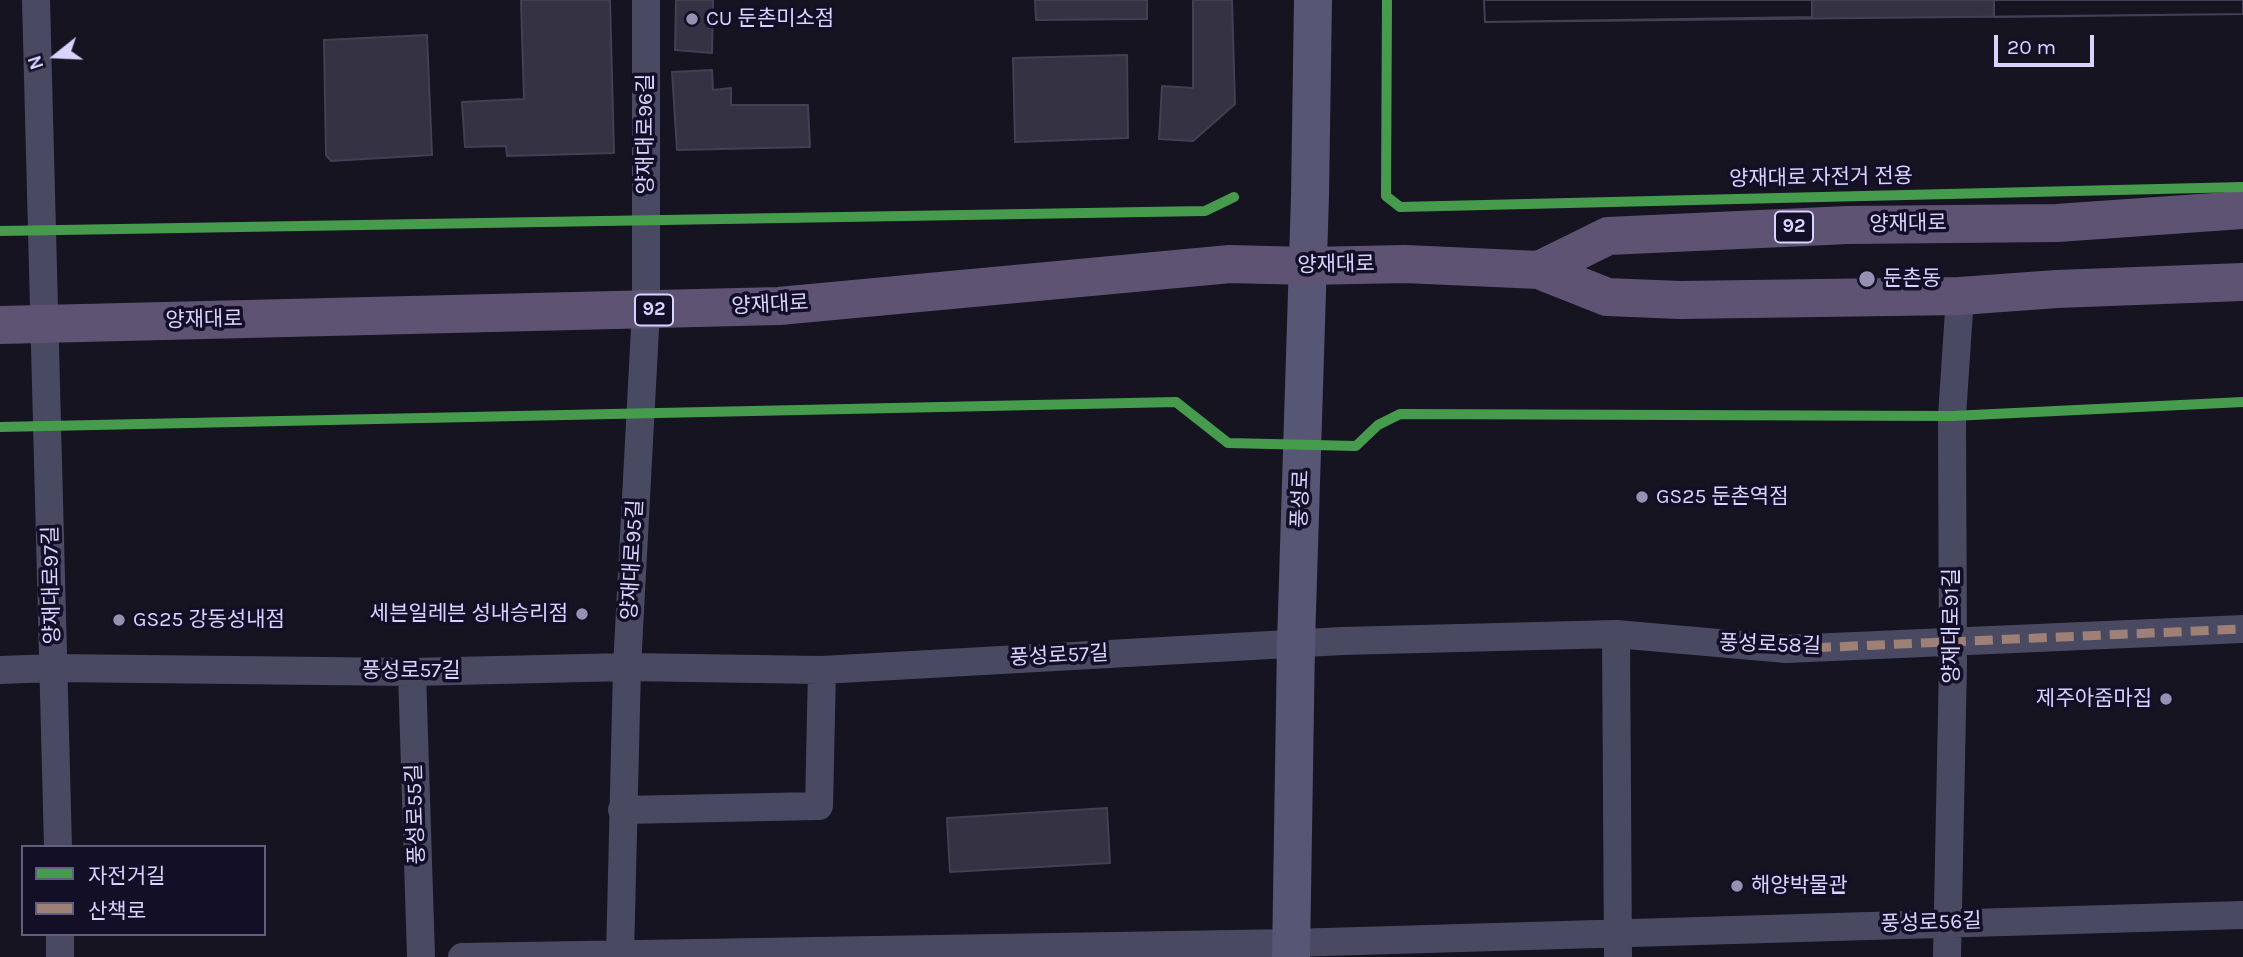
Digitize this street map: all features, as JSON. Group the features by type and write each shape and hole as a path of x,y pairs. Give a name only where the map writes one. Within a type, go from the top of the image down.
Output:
{"main road":[{"name":"양재대로","path":"1539,270 1608,236 1848,225 2057,223 2243,210"},
{"name":"양재대로","path":"0,324 779,306 1230,264 1405,264 1539,270 1607,296 1680,300 1960,296 2057,289 2243,282"}],"street":[{"name":"양재대로97길","path":"36,0 58,845"},
{"name":"양재대로96길","path":"646,0 646,310"},
{"name":"풍성로","path":"1291,950 1296,643 1313,0"},
{"name":"양재대로91길","path":"1947,957 1953,642 1952,416 1960,296"},
{"name":"양재대로95길","path":"620,955 627,667 646,310"},
{"name":"풍성로58길","path":"1296,643 1616,634 1786,649 2243,629"},
{"path":"1616,634 1618,946"},
{"name":"풍성로57길","path":"0,670 54,668 412,672 627,667 822,670 1296,643"},
{"path":"622,810 819,806 822,670"},
{"name":"풍성로55길","path":"412,672 421,957"},
{"name":"풍성로56길","path":"1291,950 1618,946 1948,922 2243,915"},
{"path":"60,936 60,957"},
{"path":"462,957 1291,950"}],"building":[{"path":"521,0 610,0 614,153 507,156 506,146 465,147 462,102 524,99"},
{"path":"676,0 713,0 712,53 675,50"},
{"path":"1035,0 1147,0 1147,19 1036,20"},
{"path":"1193,0 1232,0 1235,104 1193,141 1159,139 1162,86 1193,88"},
{"path":"1484,0 2243,0 2243,14 1485,22"},
{"path":"1484,0 1812,0 1812,17 1485,22"},
{"path":"1994,0 2243,0 2243,14 1994,17"},
{"path":"427,35 432,155 331,161 326,155 324,40"},
{"path":"1127,55 1128,138 1015,142 1013,58"},
{"path":"712,70 713,90 731,88 731,105 808,105 810,147 677,150 672,72"},
{"path":"1107,808 1110,863 950,872 947,818"}],"marked path":[{"path":"1786,649 2243,629"}],"cycle path":[{"name":"양재대로 자전거 전용","path":"1387,0 1386,196 1400,207 2243,187"},
{"path":"0,231 1205,211 1234,197"},
{"path":"0,427 1176,402 1228,443 1356,446 1378,425 1400,414 1952,416 2243,402"}],"place":[{"name":"CU 둔촌미소점","path":"692,19"},
{"name":"둔촌동","path":"1867,279"},
{"name":"GS25 둔촌역점","path":"1642,497"},
{"name":"세븐일레븐 성내승리점","path":"582,614"},
{"name":"GS25 강동성내점","path":"119,620"},
{"name":"제주아줌마집","path":"2166,699"},
{"name":"해양박물관","path":"1737,886"}]}
